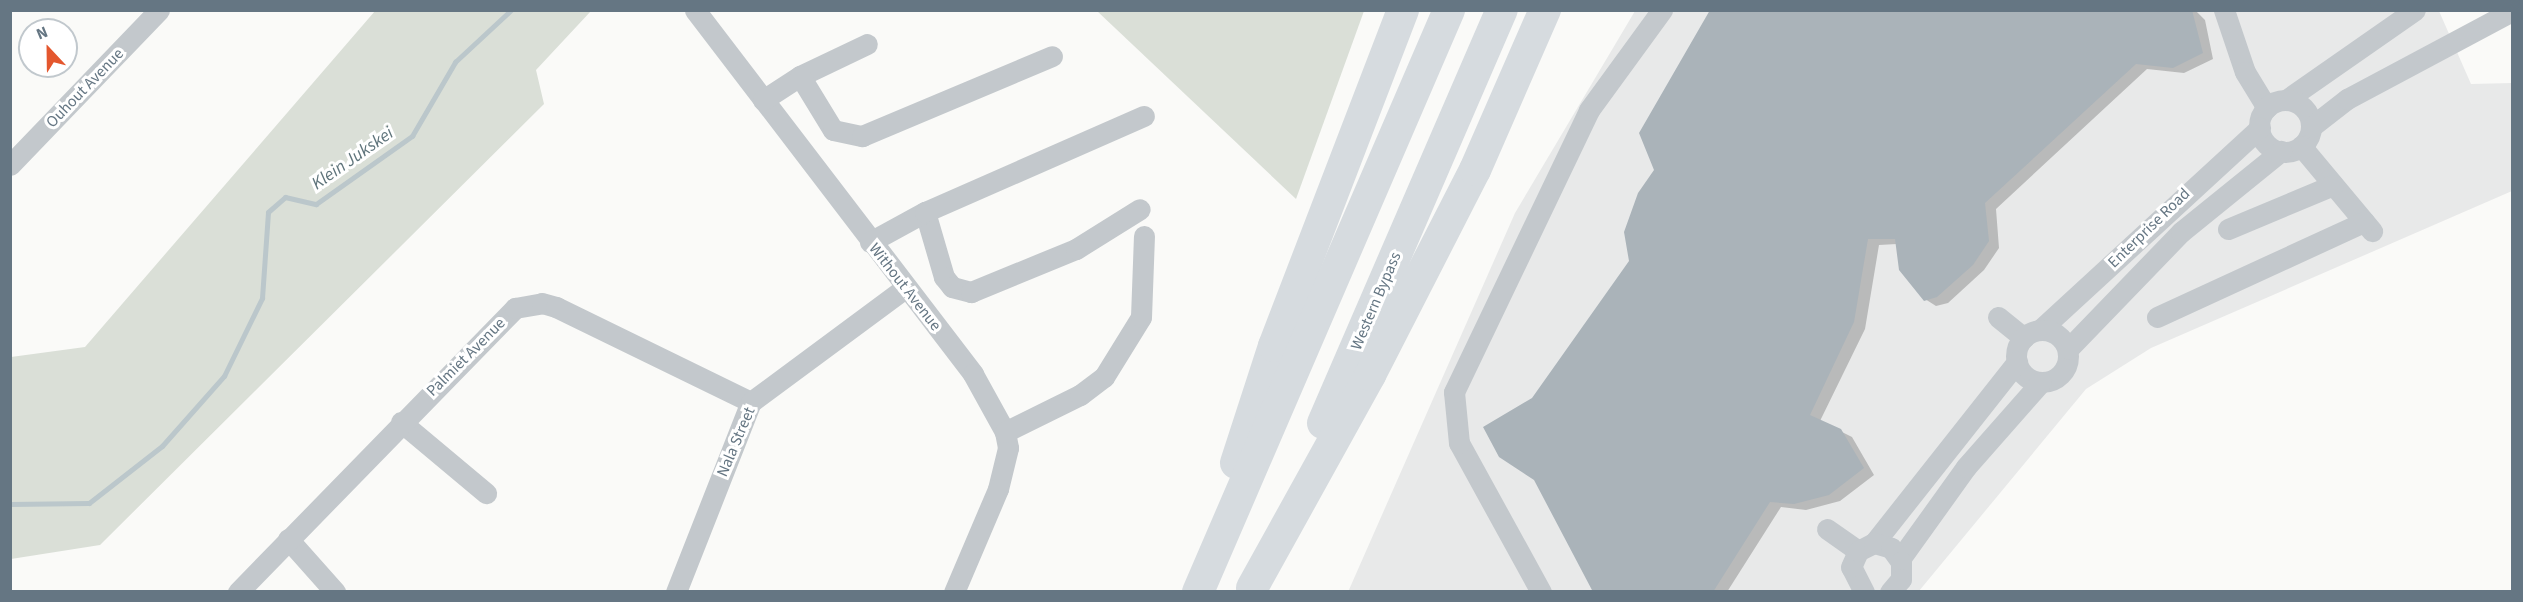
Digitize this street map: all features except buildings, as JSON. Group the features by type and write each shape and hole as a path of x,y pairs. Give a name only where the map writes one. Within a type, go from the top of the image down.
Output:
{"highway":[{"path":"1217,549 1253,405 1403,10"},
{"path":"1198,591 1449,10"},
{"name":"Western Bypass","path":"1251,590 1502,10"},
{"path":"1251,590 1449,222 1545,10"}],"street":[{"name":"Ouhout Avenue","path":"10,165 159,10"},
{"name":"Without Avenue","path":"695,10 905,288 973,374 1005,432 1008,448 998,489 954,591"},
{"path":"1540,591 1459,443 1454,392 1589,110 1662,10"},
{"path":"2224,10 2245,72 2277,104 2306,111 2311,127"},
{"path":"2157,317 2368,227 2333,186 2291,149 2268,146 2260,128 2277,104 2415,10"},
{"path":"2291,149 2311,127 2347,99 2512,11"},
{"path":"763,100 800,76 867,44"},
{"path":"800,76 826,122 852,138 1052,56"},
{"path":"870,242 925,212 1144,116"},
{"name":"Enterprise Road","path":"2032,334 2260,128"},
{"name":"Enterprise Road","path":"2068,349 2181,232 2291,149"},
{"path":"2228,229 2333,186"},
{"path":"925,212 944,277 952,287 971,292 1076,249 1140,208"},
{"path":"1005,432 1080,395 1104,377 1141,317 1144,236"},
{"name":"Nala Street","path":"676,591 751,402 905,288"},
{"name":"Palmiet Avenue","path":"238,591 515,308 542,303 751,402"},
{"path":"1900,559 1966,467 2041,382 2062,373 2068,349 2057,334 2032,334 1998,317"},
{"path":"1853,587 1866,547 2017,362 2032,334"},
{"path":"2017,362 2026,376 2041,382"},
{"path":"401,422 486,493"},
{"path":"1827,529 1866,547 1891,548 1900,559 1901,579 1890,591"},
{"path":"288,539 335,591"}],"shaded area":[{"path":"375,11 591,11 536,70 544,104 100,545 11,559 11,357 85,347"},
{"path":"1097,11 1364,11 1296,199"},
{"path":"1635,11 2439,11 2471,84 2512,83 2512,191 2151,348 2086,389 1919,591 1348,592 1515,213"}],"waterway":[{"name":"Klein Jukskei","path":"10,504 89,503 162,446 224,376 262,298 268,212 285,197 316,204 412,136 455,62 511,10"}]}
